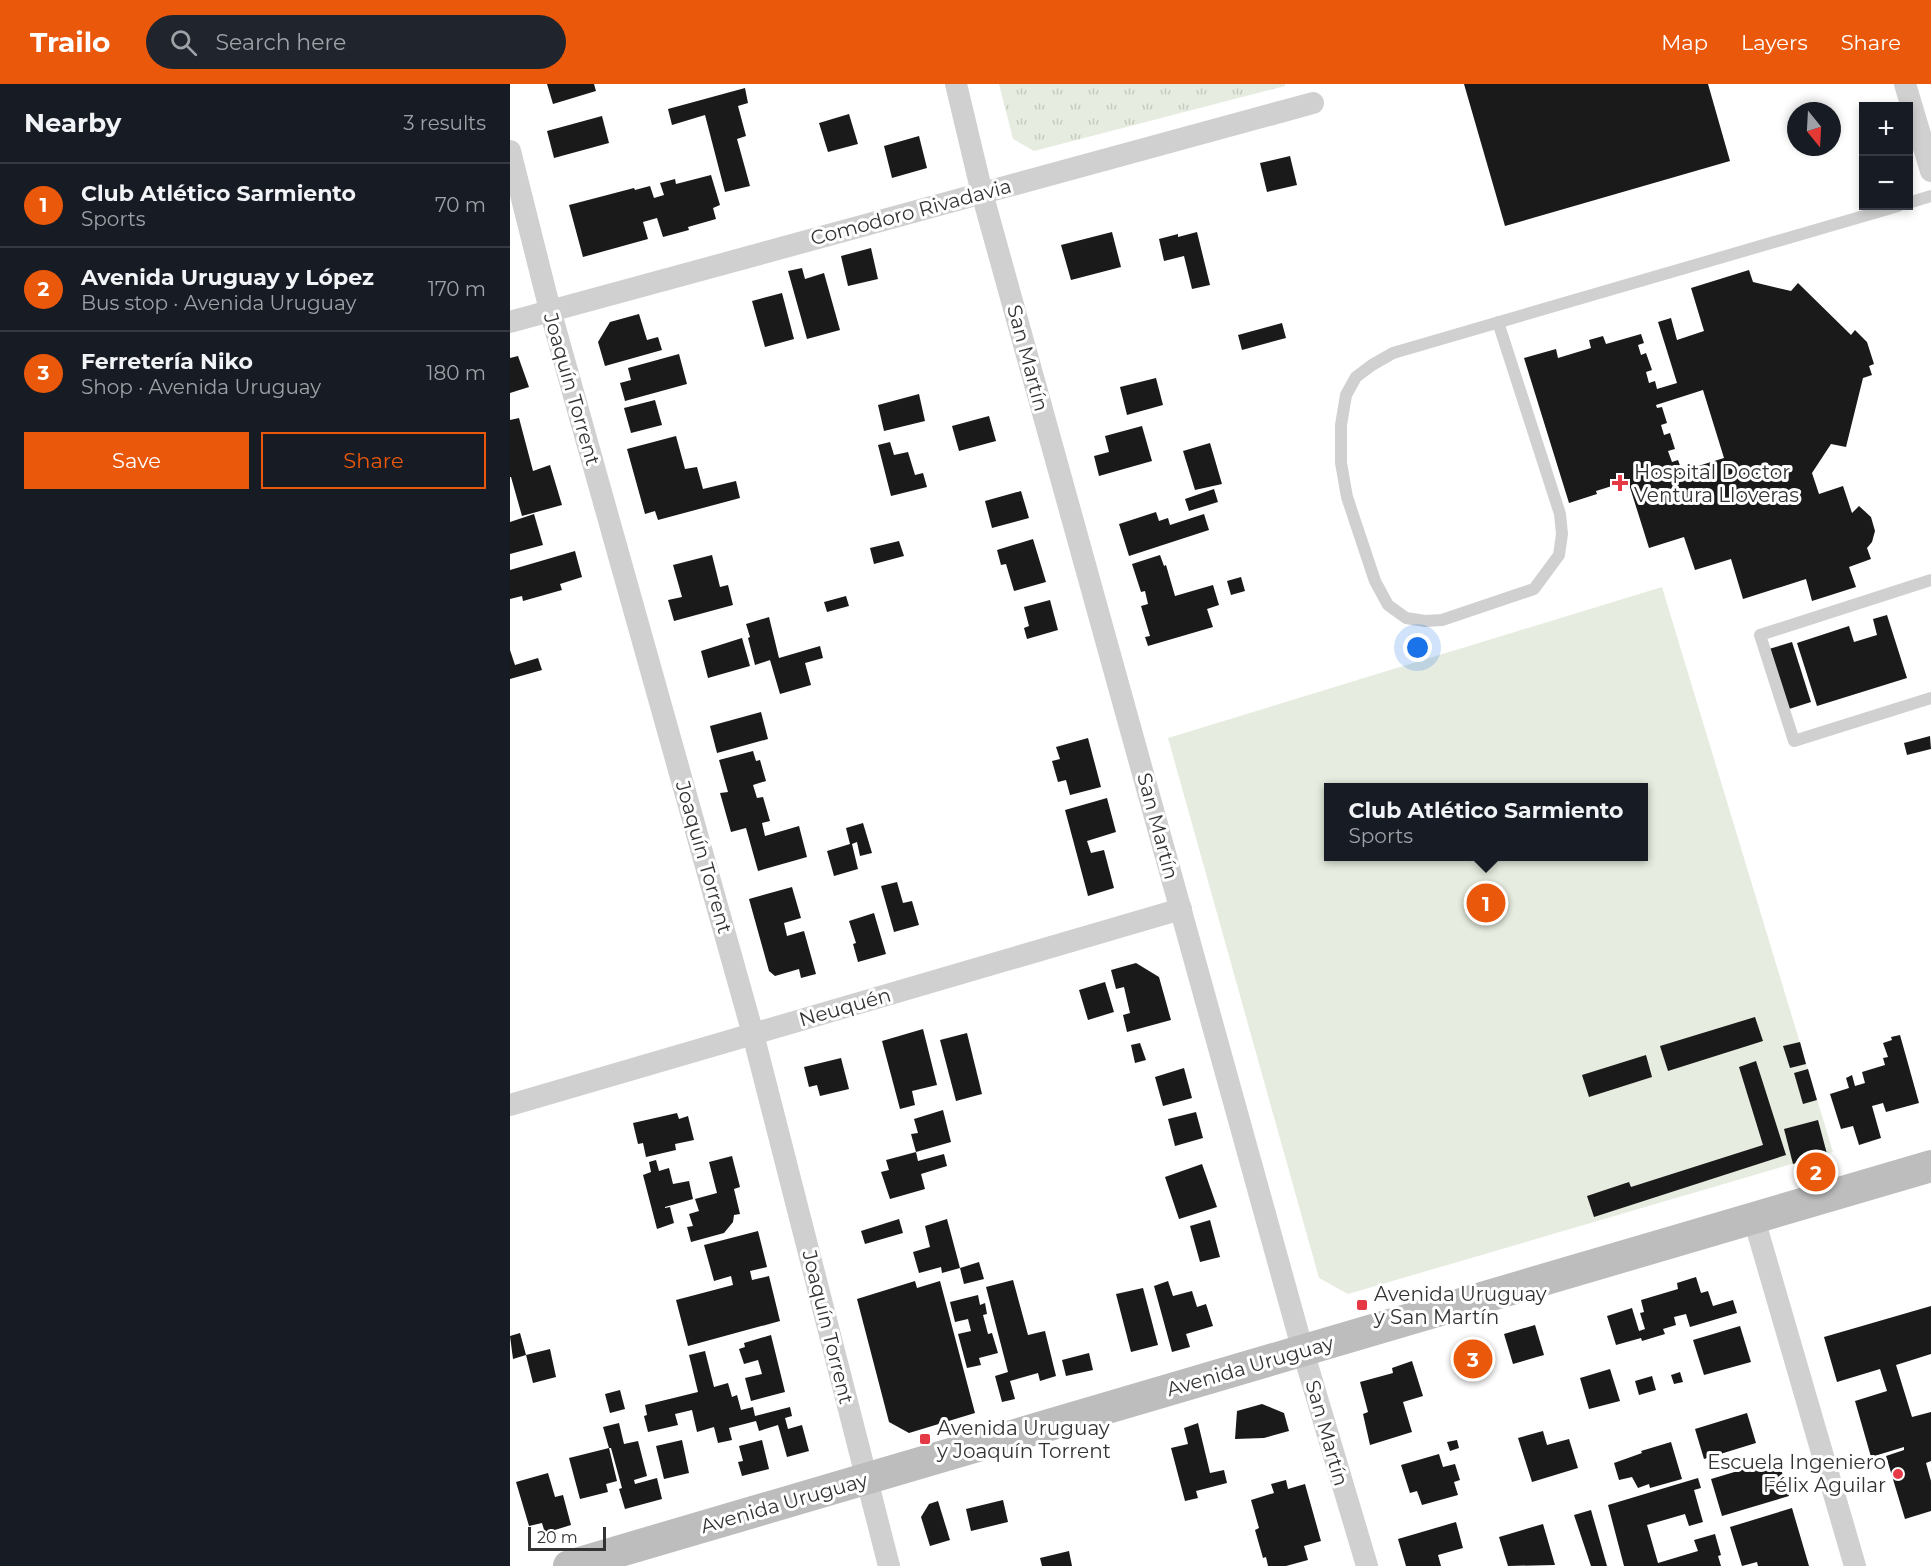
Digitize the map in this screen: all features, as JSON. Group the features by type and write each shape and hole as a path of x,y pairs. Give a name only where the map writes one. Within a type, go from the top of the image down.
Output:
{"main road":[{"name":"Avenida Uruguay","path":"569,1566 1931,1166"}],"street":[{"name":"San Martín","path":"956,84 982,193 1303,1351 1367,1566"},
{"path":"1905,84 1922,108 1931,171"},
{"name":"Comodoro Rivadavia","path":"510,322 1312,103"},
{"name":"Joaquín Torrent","path":"510,151 550,310 753,1034 889,1566"},
{"name":"Neuquén","path":"510,1105 1181,909"},
{"path":"1754,1218 1855,1566"}],"lane":[{"path":"1913,201 1931,196"},
{"path":"1498,322 1560,514 1562,534 1559,555 1534,590 1442,620 1425,621 1406,618 1388,605 1375,581 1347,497 1341,463 1341,425 1346,395 1356,377 1372,364 1393,353 1498,322 1884,210"},
{"path":"1931,580 1760,635 1794,741 1931,698"}],"green space":[{"path":"999,84 1285,84 1285,86 1034,151 1013,139"},
{"path":"1662,587 1833,1152 1348,1294 1319,1278 1168,738"}],"building":[{"path":"547,84 594,84 596,91 553,104"},
{"path":"1464,84 1708,84 1730,161 1505,226"},
{"path":"745,88 748,103 738,106 746,136 737,139 750,186 725,192 705,115 672,125 668,109"},
{"path":"849,114 858,144 828,152 819,123"},
{"path":"602,116 609,143 554,158 547,131"},
{"path":"919,136 927,168 892,178 884,146"},
{"path":"1290,156 1297,185 1267,192 1260,163"},
{"path":"711,175 720,205 713,208 716,219 663,237 657,218 643,222 648,239 583,257 569,205 650,186 654,198 664,195 660,183 675,179 676,184"},
{"path":"1112,232 1121,267 1071,280 1061,245"},
{"path":"1197,232 1210,285 1192,289 1184,256 1164,261 1159,239"},
{"path":"871,248 878,279 848,286 841,256"},
{"path":"802,268 805,279 824,273 840,330 807,339 788,271"},
{"path":"1749,270 1753,282 1791,291 1798,283 1851,335 1855,330 1867,342 1874,364 1869,366 1872,375 1863,378 1846,447 1831,444 1812,473 1819,494 1843,486 1852,513 1859,506 1871,517 1875,531 1872,542 1867,548 1871,559 1849,567 1856,587 1812,601 1806,579 1743,599 1731,559 1695,570 1684,537 1649,548 1628,481 1596,491 1597,494 1569,503 1524,358 1556,349 1558,358 1591,348 1589,340 1603,336 1606,344 1641,334 1644,343 1638,345 1641,355 1646,353 1652,370 1646,372 1649,383 1655,381 1657,389 1677,383 1658,322 1671,318 1677,340 1704,331 1691,288","holes":["1703,390 1724,458 1682,471 1678,460 1672,462 1668,451 1675,449 1670,433 1664,435 1661,425 1667,423 1662,407 1657,408 1656,405"]},
{"path":"782,293 794,339 765,347 752,301"},
{"path":"639,314 647,340 658,337 662,350 605,366 598,342 610,322"},
{"path":"1282,323 1286,338 1242,350 1238,335"},
{"path":"679,354 687,384 625,401 620,383 631,380 628,368"},
{"path":"518,356 529,387 510,393 510,358"},
{"path":"1156,378 1163,405 1127,415 1120,387"},
{"path":"919,394 925,421 884,431 878,405"},
{"path":"655,400 662,425 631,433 624,408"},
{"path":"989,416 996,441 959,451 952,426"},
{"path":"519,418 533,471 550,465 562,505 522,516 510,477 510,420"},
{"path":"1142,426 1152,461 1099,476 1094,456 1109,452 1105,436"},
{"path":"676,436 685,469 697,467 703,489 736,481 740,498 658,520 655,511 645,514 627,449"},
{"path":"890,442 894,455 908,452 915,475 923,473 927,487 891,496 878,445"},
{"path":"1210,443 1222,484 1195,490 1183,451"},
{"path":"1214,489 1218,502 1189,511 1185,499"},
{"path":"1021,491 1029,518 992,528 985,501"},
{"path":"1156,512 1159,521 1168,518 1170,525 1204,514 1209,530 1129,556 1119,524"},
{"path":"534,514 543,545 510,554 510,522"},
{"path":"1033,539 1046,582 1014,591 1006,564 1001,565 997,550"},
{"path":"899,541 904,556 874,564 870,548"},
{"path":"575,551 582,577 560,584 562,590 523,601 522,596 510,599 510,570"},
{"path":"712,555 720,587 728,585 733,605 674,621 668,600 682,597 673,565"},
{"path":"1160,555 1164,566 1166,565 1175,596 1213,585 1219,605 1207,609 1213,627 1148,646 1145,637 1150,636 1141,606 1148,604 1145,591 1141,592 1132,564"},
{"path":"1241,577 1245,591 1231,595 1227,581"},
{"path":"846,596 849,606 827,612 824,602"},
{"path":"1050,600 1058,630 1027,639 1024,628 1029,626 1024,607"},
{"path":"1887,615 1907,678 1817,706 1797,643 1849,626 1854,642 1877,635 1873,619"},
{"path":"769,617 779,658 820,646 823,658 805,663 811,685 780,694 770,660 755,665 746,624"},
{"path":"742,638 750,666 708,678 701,651"},
{"path":"1792,642 1811,702 1789,709 1769,649"},
{"path":"510,650 515,665 538,658 542,670 510,679"},
{"path":"761,712 768,739 717,753 710,726"},
{"path":"1930,736 1931,749 1907,755 1904,743"},
{"path":"1088,738 1101,787 1070,795 1066,780 1058,782 1052,761 1060,759 1056,747"},
{"path":"753,751 756,761 760,760 766,781 753,785 757,798 763,797 770,821 762,823 765,836 799,826 807,857 758,871 746,828 731,832 720,793 728,792 719,760"},
{"path":"1107,798 1116,832 1087,841 1091,853 1104,850 1114,888 1088,896 1065,810"},
{"path":"863,823 872,853 860,856 857,842 852,844 858,869 834,876 827,851 850,844 846,828"},
{"path":"897,882 903,903 912,901 919,925 894,932 881,886"},
{"path":"792,887 801,918 784,923 787,936 804,931 816,974 801,978 799,969 775,976 769,971 749,899"},
{"path":"874,913 886,954 858,962 853,944 856,943 849,921"},
{"path":"1136,963 1159,977 1171,1020 1127,1032 1123,1015 1130,1013 1124,987 1116,989 1111,970"},
{"path":"1105,982 1114,1012 1088,1020 1079,990"},
{"path":"1755,1017 1763,1041 1668,1071 1660,1046"},
{"path":"923,1029 937,1085 912,1091 915,1105 900,1109 882,1041"},
{"path":"967,1033 982,1094 956,1101 940,1040"},
{"path":"1900,1035 1919,1103 1886,1112 1883,1103 1872,1106 1881,1138 1859,1145 1853,1126 1841,1129 1830,1094 1849,1088 1846,1078 1852,1075 1855,1086 1865,1083 1862,1072 1885,1065 1883,1058 1888,1057 1883,1043 1892,1040 1891,1037"},
{"path":"1800,1042 1806,1064 1790,1068 1783,1046"},
{"path":"1140,1043 1146,1060 1135,1063 1131,1045"},
{"path":"1646,1055 1652,1077 1589,1097 1582,1075"},
{"path":"841,1058 849,1089 820,1096 817,1085 809,1087 804,1067"},
{"path":"1756,1061 1786,1155 1594,1217 1587,1196 1629,1182 1631,1187 1763,1145 1739,1067"},
{"path":"1184,1068 1192,1098 1163,1106 1155,1077"},
{"path":"1808,1069 1817,1100 1803,1104 1794,1073"},
{"path":"943,1110 951,1142 916,1152 911,1134 918,1133 914,1119"},
{"path":"1196,1112 1203,1138 1175,1146 1168,1119"},
{"path":"677,1113 679,1119 688,1116 694,1140 675,1144 676,1150 646,1157 643,1143 638,1144 633,1123"},
{"path":"1818,1120 1827,1154 1793,1164 1784,1129"},
{"path":"916,1152 918,1161 944,1154 947,1166 921,1174 925,1189 890,1199 881,1172 889,1170 886,1160"},
{"path":"732,1156 740,1187 734,1189 740,1214 734,1215 733,1222 724,1233 691,1242 687,1227 693,1226 689,1214 699,1211 695,1199 717,1193 709,1162"},
{"path":"656,1160 659,1171 669,1168 673,1184 689,1181 693,1199 665,1207 670,1207 674,1223 657,1229 643,1175 651,1172 649,1162"},
{"path":"1202,1164 1217,1207 1179,1219 1165,1177"},
{"path":"899,1219 903,1233 865,1244 861,1231"},
{"path":"947,1219 960,1268 942,1273 941,1267 919,1273 913,1252 930,1247 925,1226"},
{"path":"1210,1220 1220,1257 1200,1262 1190,1226"},
{"path":"758,1231 767,1267 750,1271 752,1280 769,1276 780,1321 688,1346 676,1300 733,1285 731,1276 714,1281 704,1245"},
{"path":"979,1262 984,1279 964,1284 960,1268"},
{"path":"1696,1277 1701,1293 1708,1291 1713,1306 1733,1300 1737,1313 1690,1327 1686,1314 1674,1317 1676,1325 1663,1329 1665,1334 1616,1345 1607,1316 1632,1308 1639,1331 1645,1329 1640,1313 1644,1312 1641,1300 1678,1289 1677,1283"},
{"path":"1013,1280 1028,1335 1045,1331 1056,1376 1040,1381 1038,1373 1010,1381 1015,1399 1002,1402 995,1376 1008,1372 986,1287"},
{"path":"915,1281 917,1288 940,1281 975,1413 909,1433 889,1422 857,1299"},
{"path":"1168,1281 1173,1296 1192,1291 1197,1307 1206,1304 1213,1326 1186,1334 1190,1347 1172,1352 1154,1286"},
{"path":"1143,1288 1158,1345 1131,1352 1116,1294"},
{"path":"978,1295 980,1305 985,1303 987,1314 983,1315 988,1334 992,1333 998,1353 979,1358 981,1365 967,1368 958,1334 971,1331 968,1319 955,1322 950,1302"},
{"path":"1931,1306 1931,1354 1896,1365 1912,1417 1931,1412 1931,1461 1926,1463 1931,1481 1931,1511 1905,1519 1886,1456 1904,1450 1904,1447 1871,1457 1855,1401 1887,1391 1880,1369 1837,1382 1824,1337"},
{"path":"1535,1325 1544,1355 1513,1364 1504,1334"},
{"path":"1740,1326 1751,1362 1704,1375 1693,1340"},
{"path":"520,1333 526,1355 513,1359 510,1336"},
{"path":"771,1335 785,1392 751,1401 745,1378 762,1374 758,1360 744,1364 739,1349 745,1347 744,1343"},
{"path":"550,1349 556,1377 533,1383 526,1355"},
{"path":"705,1351 714,1387 728,1383 732,1397 737,1395 741,1410 753,1407 755,1416 790,1407 792,1416 785,1418 788,1429 802,1425 809,1451 787,1457 778,1425 759,1431 756,1421 729,1428 732,1440 718,1443 714,1427 697,1432 692,1410 675,1414 678,1425 648,1432 644,1416 647,1415 645,1405 698,1392 689,1355"},
{"path":"1089,1353 1093,1370 1066,1376 1062,1360"},
{"path":"1412,1361 1423,1396 1403,1402 1412,1432 1370,1445 1363,1414 1368,1412 1360,1382 1393,1373 1392,1368"},
{"path":"1610,1369 1620,1401 1589,1409 1580,1378"},
{"path":"1680,1372 1683,1382 1674,1384 1671,1375"},
{"path":"1652,1376 1656,1390 1639,1395 1635,1381"},
{"path":"620,1390 625,1409 610,1413 605,1394"},
{"path":"1262,1404 1284,1413 1289,1431 1264,1438 1235,1439 1237,1411"},
{"path":"1747,1413 1756,1443 1704,1459 1695,1429"},
{"path":"619,1423 624,1444 638,1441 647,1476 634,1480 635,1484 657,1478 662,1499 625,1509 619,1489 622,1488 603,1427"},
{"path":"1198,1423 1210,1473 1224,1470 1227,1483 1196,1491 1198,1498 1185,1501 1171,1448 1188,1444 1184,1428"},
{"path":"1543,1431 1547,1445 1569,1439 1578,1468 1532,1482 1518,1438"},
{"path":"682,1440 689,1473 664,1479 656,1446"},
{"path":"762,1440 769,1469 742,1476 738,1462 743,1461 739,1446"},
{"path":"1457,1440 1459,1448 1450,1451 1447,1442"},
{"path":"1671,1442 1682,1479 1650,1488 1649,1484 1638,1488 1632,1477 1619,1480 1614,1463 1642,1453 1641,1451"},
{"path":"609,1448 617,1481 606,1484 608,1492 580,1499 569,1458"},
{"path":"1439,1454 1443,1467 1455,1464 1460,1480 1454,1482 1458,1495 1422,1505 1417,1491 1410,1493 1401,1465"},
{"path":"1778,1459 1789,1496 1722,1516 1711,1479"},
{"path":"548,1473 555,1497 563,1495 571,1525 545,1533 542,1523 529,1526 516,1482"},
{"path":"1698,1478 1701,1488 1694,1490 1703,1522 1689,1526 1685,1514 1647,1525 1658,1563 1698,1551 1694,1540 1715,1534 1721,1555 1718,1556 1721,1566 1624,1566 1608,1505"},
{"path":"1286,1480 1288,1489 1305,1484 1321,1541 1304,1546 1308,1560 1286,1566 1268,1566 1266,1557 1263,1558 1255,1530 1259,1528 1251,1500 1274,1493 1271,1484"},
{"path":"1003,1500 1008,1522 971,1531 966,1509"},
{"path":"938,1501 950,1540 930,1546 921,1517 929,1504"},
{"path":"1792,1508 1809,1566 1758,1566 1757,1562 1742,1566 1730,1527"},
{"path":"1591,1510 1607,1566 1591,1566 1574,1515"},
{"path":"1456,1522 1463,1548 1438,1555 1441,1566 1406,1566 1398,1539"},
{"path":"1543,1524 1555,1565 1508,1566 1499,1537"},
{"path":"1069,1551 1072,1566 1042,1566 1040,1558"}],"place":[{"name":"Hospital Doctor Ventura Lloveras","path":"1620,483"},
{"name":"Club Atlético Sarmiento","path":"1486,903"},
{"name":"Avenida Uruguay y López","path":"1816,1172"},
{"name":"Avenida Uruguay y San Martín","path":"1362,1305"},
{"name":"Ferretería Niko","path":"1473,1359"},
{"name":"Avenida Uruguay y Joaquín Torrent","path":"925,1439"},
{"name":"Escuela Ingeniero Félix Aguilar","path":"1898,1474"}]}
